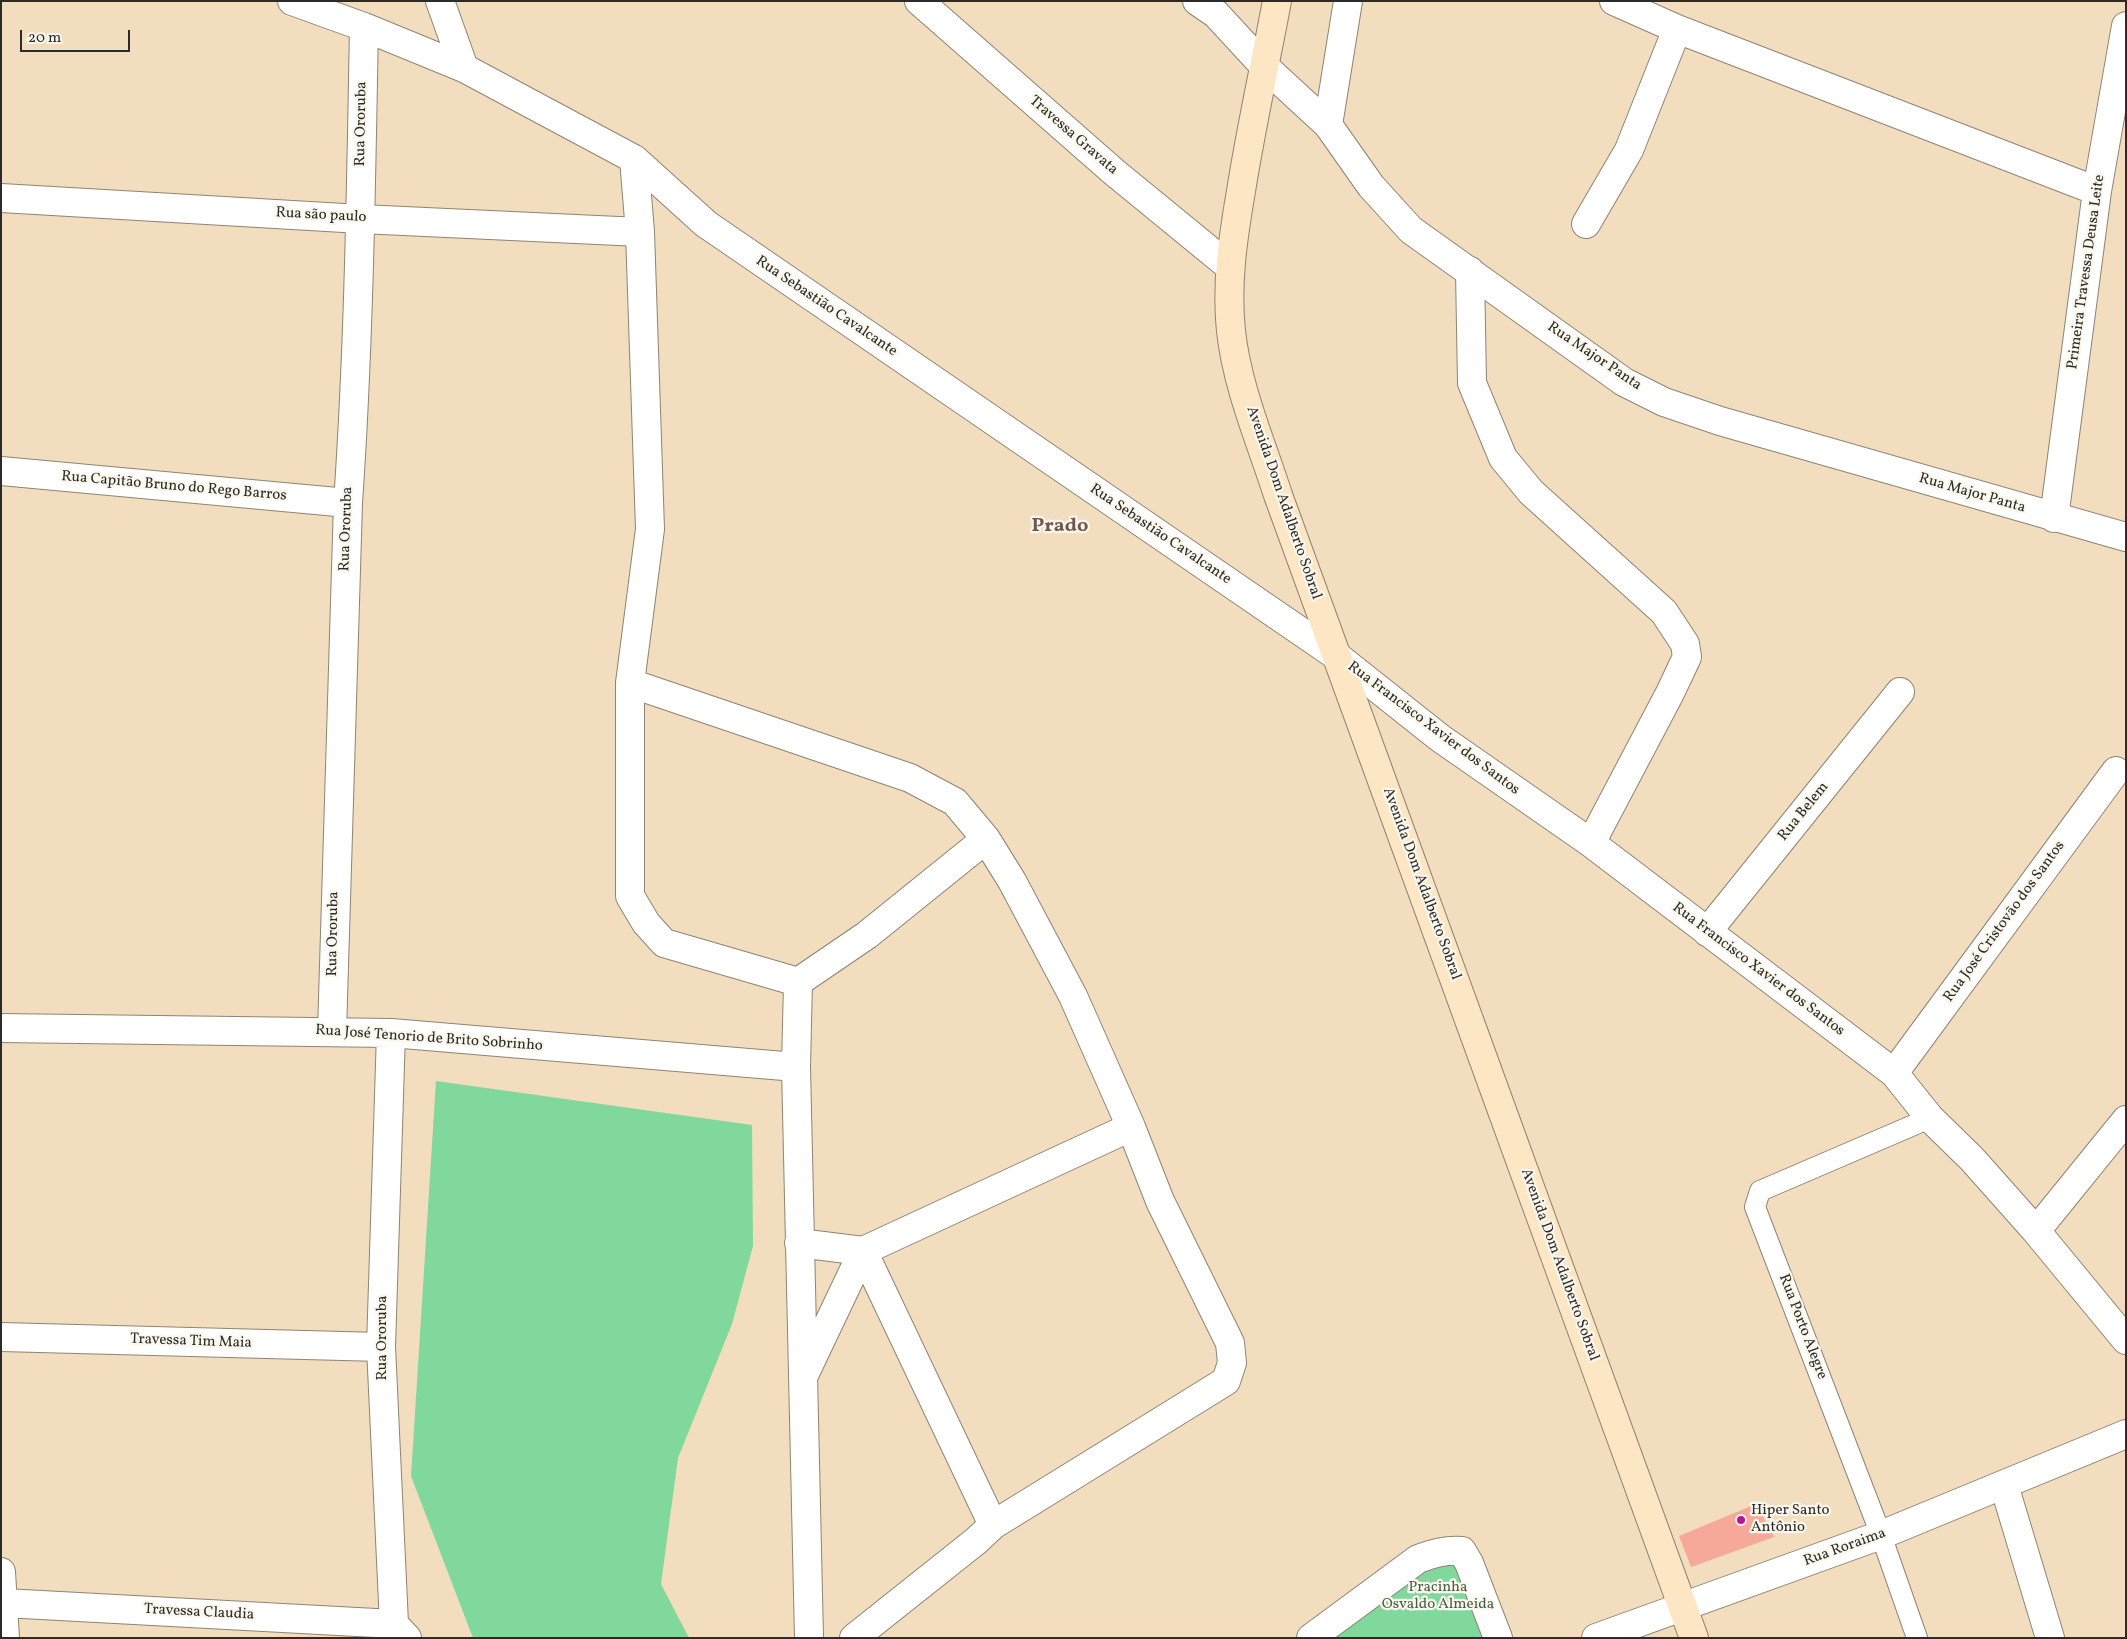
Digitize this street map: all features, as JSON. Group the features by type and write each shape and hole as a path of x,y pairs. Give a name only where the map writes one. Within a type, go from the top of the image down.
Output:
{"main road":[{"name":"Avenida Dom Adalberto Sobral","path":"1277,1 1253,116 1231,259 1231,332 1240,379 1278,495 1684,1606 1694,1638"}],"street":[{"name":"Rua Sebastião Cavalcante","path":"292,1 364,27 464,68 634,159 706,224 1338,657"},
{"path":"440,1 464,68"},
{"name":"Travessa Gravata","path":"919,1 1114,172 1231,259"},
{"path":"1328,125 1348,1"},
{"path":"1614,1 1677,29 2097,191"},
{"name":"Rua Major Panta","path":"1210,5 1264,66 1328,125 1371,186 1388,207 1411,230 1624,382 1664,402 1720,422 2126,537"},
{"name":"Primeira Travessa Deusa Leite","path":"2054,518 2097,191 2126,26"},
{"name":"Rua Ororuba","path":"332,1032 348,503 361,219 364,27"},
{"path":"1586,224 1629,150 1677,29"},
{"path":"634,159 640,232 650,529 630,684 630,896 646,923 664,943 798,982"},
{"name":"Rua são paulo","path":"1,198 361,219 640,232"},
{"path":"1470,271 1472,383 1504,458 1531,492 1664,612 1685,644 1687,657 1670,693 1591,843"},
{"name":"Rua Capitão Bruno do Rego Barros","path":"1,471 348,503"},
{"name":"Rua Francisco Xavier dos Santos","path":"1338,657 1440,738 1591,843 1894,1073 1930,1118 1972,1159 2036,1230 2126,1340"},
{"path":"630,684 910,778 955,802 986,839 1012,881 1073,996 1160,1201 1219,1317 1230,1343 1232,1363 1226,1381 993,1525 976,1541 854,1638"},
{"name":"Rua Belem","path":"1707,932 1900,692"},
{"name":"Rua José Cristovão dos Santos","path":"1894,1073 2116,771"},
{"path":"798,982 866,935 986,839"},
{"path":"798,982 796,1067 809,1638"},
{"name":"Rua José Tenorio de Brito Sobrinho","path":"1,1028 391,1033 796,1067"},
{"name":"Rua Ororuba","path":"391,1033 381,1347 400,1631"},
{"path":"2036,1230 2126,1120"},
{"path":"800,1243 863,1251 1130,1128"},
{"path":"803,1377 863,1251"},
{"path":"863,1251 993,1525"},
{"name":"Travessa Tim Maia","path":"1,1337 381,1347"},
{"name":"Rua Roraima","path":"1596,1638 1881,1535 2126,1434"},
{"path":"2004,1485 2050,1638"},
{"path":"1312,1638 1418,1559 1448,1550 1462,1551 1469,1563 1498,1638"},
{"path":"1,1572 5,1638"},
{"name":"Travessa Claudia","path":"4,1603 400,1631"}],"lane":[{"name":"Rua Porto Alegre","path":"1917,1638 1881,1535 1755,1208 1760,1191 1930,1118"}],"green space":[{"path":"436,1081 752,1125 753,1246 732,1324 678,1458 661,1584 689,1638 473,1638 411,1476"},
{"name":"Pracinha Osvaldo Almeida","path":"1448,1550 1498,1638 1312,1638"}],"building":[{"name":"Hiper Santo Antônio","path":"1756,1504 1774,1537 1691,1567 1679,1536"}],"place":[{"name":"Hiper Santo Antônio","path":"1741,1520"}],"district":[{"name":"Prado","path":"1060,527"}]}
